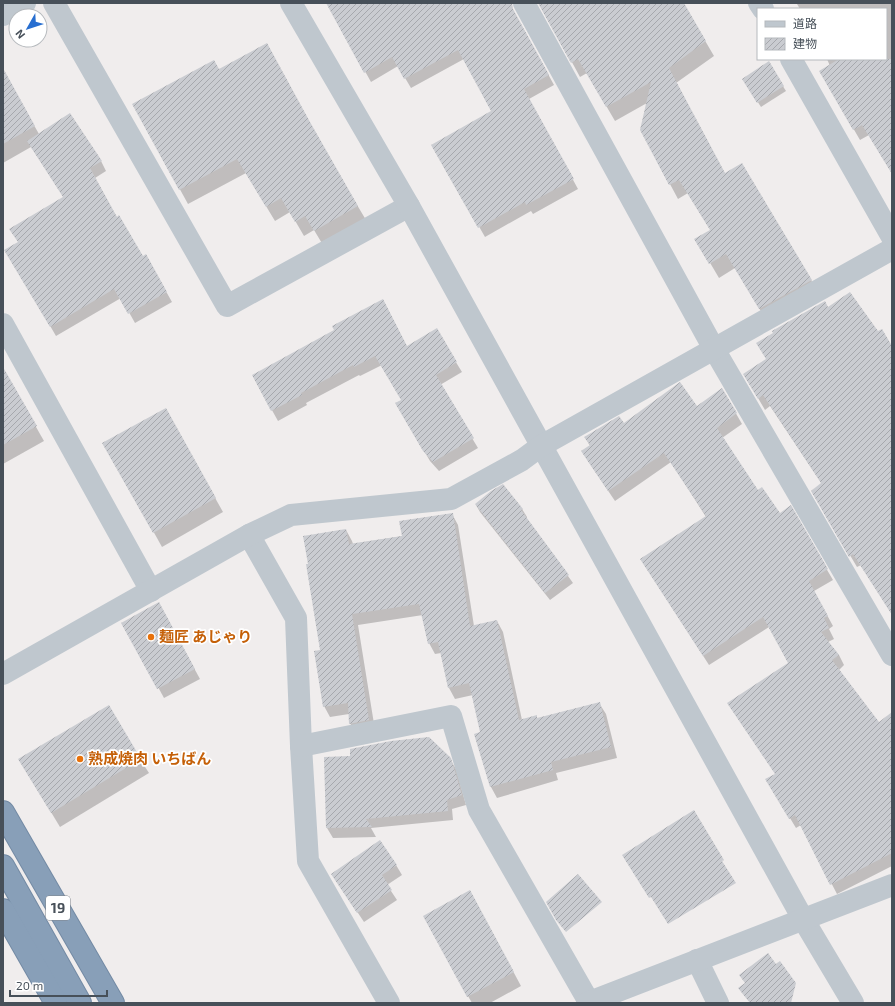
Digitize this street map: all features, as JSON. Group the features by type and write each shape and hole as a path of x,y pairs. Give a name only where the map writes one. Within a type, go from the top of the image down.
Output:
{"highway":[{"name":"19","path":"3,812 113,1003"},
{"name":"19","path":"3,866 80,1003"},
{"path":"3,910 56,1003"}],"street":[{"path":"3,15 25,3"},
{"path":"54,3 228,306 409,206"},
{"path":"291,3 409,206 803,919 853,1003"},
{"path":"524,3 714,349 892,655"},
{"path":"792,60 892,237"},
{"path":"3,674 249,535 291,515 451,499 522,460 541,446 892,249"},
{"path":"3,324 151,591"},
{"path":"249,535 296,618 301,746 308,861 389,1003"},
{"path":"301,746 451,716 479,810 588,1002 892,885"},
{"path":"697,960 718,1003"}],"building":[{"path":"326,3 512,3 513,9 549,75 524,89 574,179 526,205 525,202 478,228 431,145 491,111 458,50 404,79 392,57 364,73"},
{"path":"538,3 684,3 706,41 669,68 725,173 742,163 812,280 759,309 726,254 709,264 694,239 710,230 679,180 669,185 640,130 651,82 606,107 578,59 571,63"},
{"path":"267,43 358,206 314,231 305,216 295,222 281,198 266,207 237,159 179,190 132,104 214,60 219,69"},
{"path":"892,59 892,174 862,125 853,130 819,71 837,60"},
{"path":"769,61 784,86 757,103 742,79"},
{"path":"3,68 35,126 3,144"},
{"path":"70,113 102,161 90,168 117,217 119,215 143,256 146,254 167,292 128,314 114,289 50,327 4,250 18,242 9,229 63,197 27,141"},
{"path":"850,292 878,331 882,329 892,346 892,615 853,554 849,557 811,491 821,483 763,395 758,399 743,374 766,359 756,343 773,333 772,331 825,301 828,307"},
{"path":"383,299 407,346 437,328 457,362 436,375 474,438 433,462 423,451 395,403 401,400 375,356 354,367 353,365 301,393 302,395 271,411 252,375 334,330 332,326"},
{"path":"3,367 37,426 3,445"},
{"path":"680,382 697,406 722,388 737,413 717,428 758,490 762,487 780,513 791,505 828,569 809,581 828,616 824,618 829,628 821,632 839,655 832,660 879,722 892,712 892,853 830,885 795,815 789,819 765,779 775,774 727,703 788,663 763,617 703,656 640,559 706,516 664,453 608,491 581,451 590,445 584,437 619,416 624,423"},
{"path":"166,408 216,498 153,533 102,443"},
{"path":"503,484 523,509 521,510 569,575 545,593 475,504 491,491"},
{"path":"453,513 470,626 497,620 519,720 537,715 537,718 600,702 611,747 551,762 553,770 490,787 474,734 480,732 469,683 448,688 438,642 428,644 419,604 352,614 369,720 349,724 348,703 323,707 314,651 320,650 303,536 346,529 349,544 402,536 399,521"},
{"path":"159,602 195,669 157,689 121,623"},
{"name":"熟成焼肉 いちばん","path":"109,705 141,759 51,813 18,759"},
{"path":"429,737 451,758 462,795 447,800 448,811 366,819 372,827 326,828 324,757 350,756 350,749 391,741"},
{"path":"694,810 736,883 668,924 651,897 649,898 622,855"},
{"path":"380,840 397,865 382,875 392,890 357,913 331,874"},
{"path":"578,874 602,902 566,932 556,920 546,902"},
{"path":"470,890 514,972 467,997 423,916"},
{"path":"768,953 776,964 780,961 796,983 791,1003 750,1003 738,988 745,983 739,975"}],"place":[{"name":"麺匠 あじゃり","path":"151,637"},
{"name":"熟成焼肉 いちばん","path":"80,759"}]}
